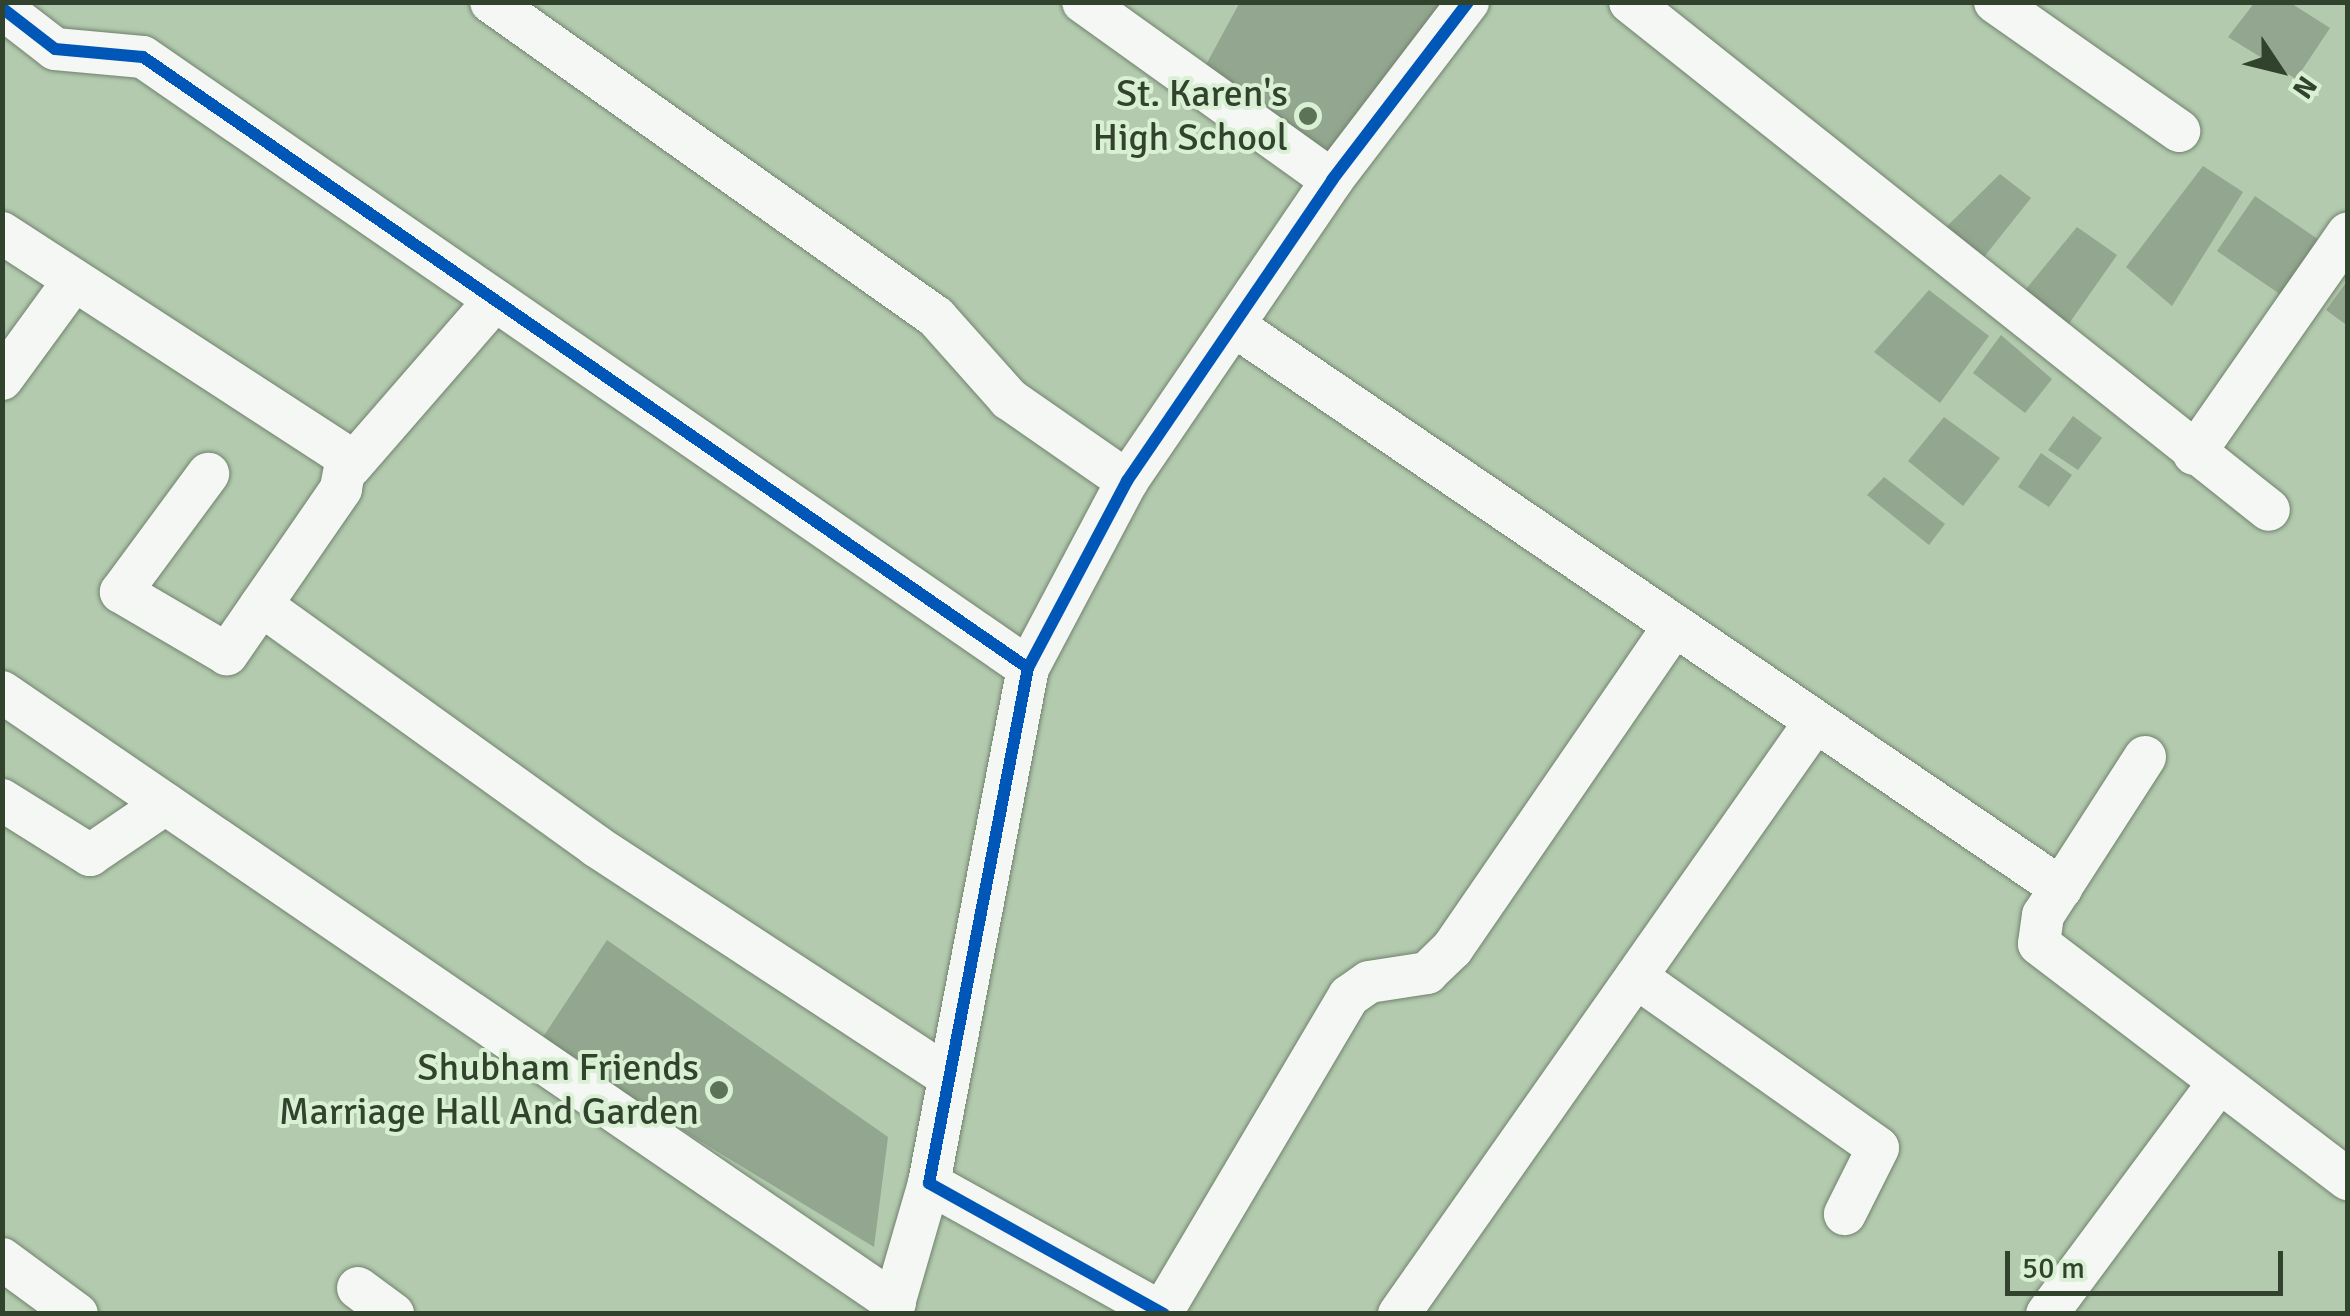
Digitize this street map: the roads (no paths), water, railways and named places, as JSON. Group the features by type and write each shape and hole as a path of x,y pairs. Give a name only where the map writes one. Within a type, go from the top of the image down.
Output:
{"street":[{"path":"490,2 936,317 1001,392 1127,481"},
{"path":"1083,2 1332,180"},
{"path":"2,692 893,1308 929,1183 1028,668 1127,481 1236,327 1332,180 1468,2"},
{"path":"1630,2 2194,454 2270,510"},
{"path":"1995,2 2179,131"},
{"path":"2,8 55,50 143,57 1028,668"},
{"path":"2,233 72,283 335,446 350,468"},
{"path":"2194,454 2348,233"},
{"path":"2,379 72,283"},
{"path":"208,474 121,592 228,654 350,468 495,300"},
{"path":"1236,327 2061,888"},
{"path":"261,605 596,846 948,1078"},
{"path":"929,1183 1163,1313 1349,996 1369,982 1427,973 1452,949 1674,626"},
{"path":"1398,1314 1816,722"},
{"path":"2144,757 2038,927 2045,954 2348,1179"},
{"path":"2,800 90,855 165,804"},
{"path":"1636,978 1878,1148 1845,1214"},
{"path":"2047,1314 2218,1084"},
{"path":"2,1259 78,1314"},
{"path":"358,1288 394,1314"}],"place":[{"name":"St. Karen's High School","path":"1308,116"},
{"name":"Shubham Friends Marriage Hall And Garden","path":"719,1090"}]}
